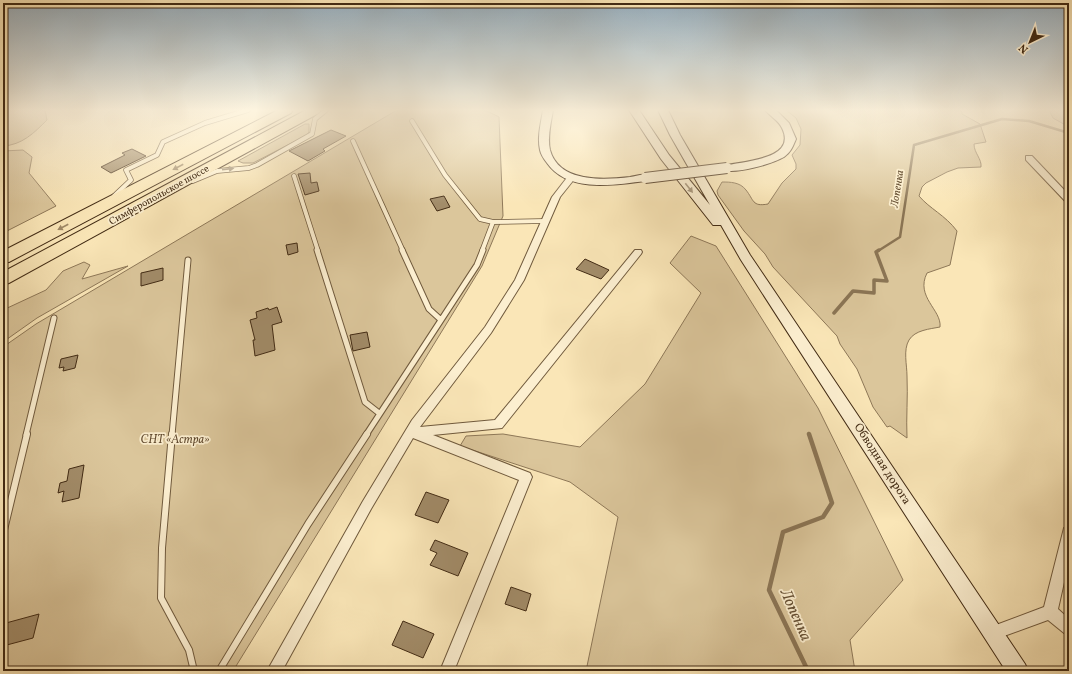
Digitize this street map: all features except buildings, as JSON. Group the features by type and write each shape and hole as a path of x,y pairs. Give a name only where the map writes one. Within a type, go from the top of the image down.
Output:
{"highway":[{"name":"Симферопольское шоссе","path":"3,258 227,141"},
{"name":"Симферопольское шоссе","path":"3,279 256,141"}],"main road":[{"path":"545,141 547,155 554,165 562,172 572,177 584,180 608,182 726,168 768,160 786,150 790,144 790,141"},
{"path":"655,141 689,188 745,256"},
{"path":"678,141 745,256"},
{"name":"Обводная дорога","path":"745,256 1018,671"}],"street":[{"path":"1029,158 1069,200"},
{"path":"277,667 367,505 411,432 488,330 519,280 556,198 572,177"},
{"path":"411,432 498,425 638,252"},
{"path":"411,432 526,477 447,671"},
{"path":"1050,612 1069,532"},
{"path":"993,633 1050,612"},
{"path":"1050,612 1069,628"}],"lane":[{"path":"105,205 131,180 126,170 157,155 164,141"},
{"path":"153,198 217,171 249,168 257,165 299,141"},
{"path":"353,141 429,309 440,319"},
{"path":"424,141 445,175 480,219 493,222 545,222"},
{"path":"294,176 365,402 379,413"},
{"path":"219,671 308,524 440,319 477,265 493,222"},
{"path":"188,260 162,548 161,598 189,650 194,671"},
{"path":"3,534 54,318"},
{"path":"267,671 277,667"}],"green space":[{"path":"3,141 21,141 10,145 3,146"},
{"path":"273,141 295,141 253,163 243,163 238,161"},
{"name":"СНТ «Астра»","path":"344,141 500,141 503,216 482,266 233,671 3,671 3,347 36,324"},
{"path":"800,141 986,141 974,144 981,167 958,168 947,172 926,183 922,187 919,196 948,221 957,231 950,265 927,273 924,282 926,296 940,321 940,327 927,329 915,334 909,340 906,348 907,438 890,426 887,427 873,407 857,369 840,344 837,336 773,267 765,254 744,231 718,195 717,191 722,182 735,183 744,187 756,204 768,204 782,183 796,169 796,164 792,155 800,145"},
{"path":"23,150 32,157 29,173 56,206 3,233 3,151"},
{"path":"691,236 716,246 818,408 903,580 850,640 855,671 586,671 618,517 570,482 460,446 466,436 503,434 580,447 645,384 701,293 670,263"},
{"path":"84,262 90,265 82,279 128,266 37,318 3,342 3,310 46,290 63,271"}],"waterway":[{"name":"Лопенка","path":"878,251 900,237 914,145 926,141"},
{"name":"Лопенка","path":"834,313 853,291 874,293 874,280 887,281 876,252 879,250"},
{"name":"Лопенка","path":"808,671 769,590 783,532 823,517 832,503 809,434"}]}
